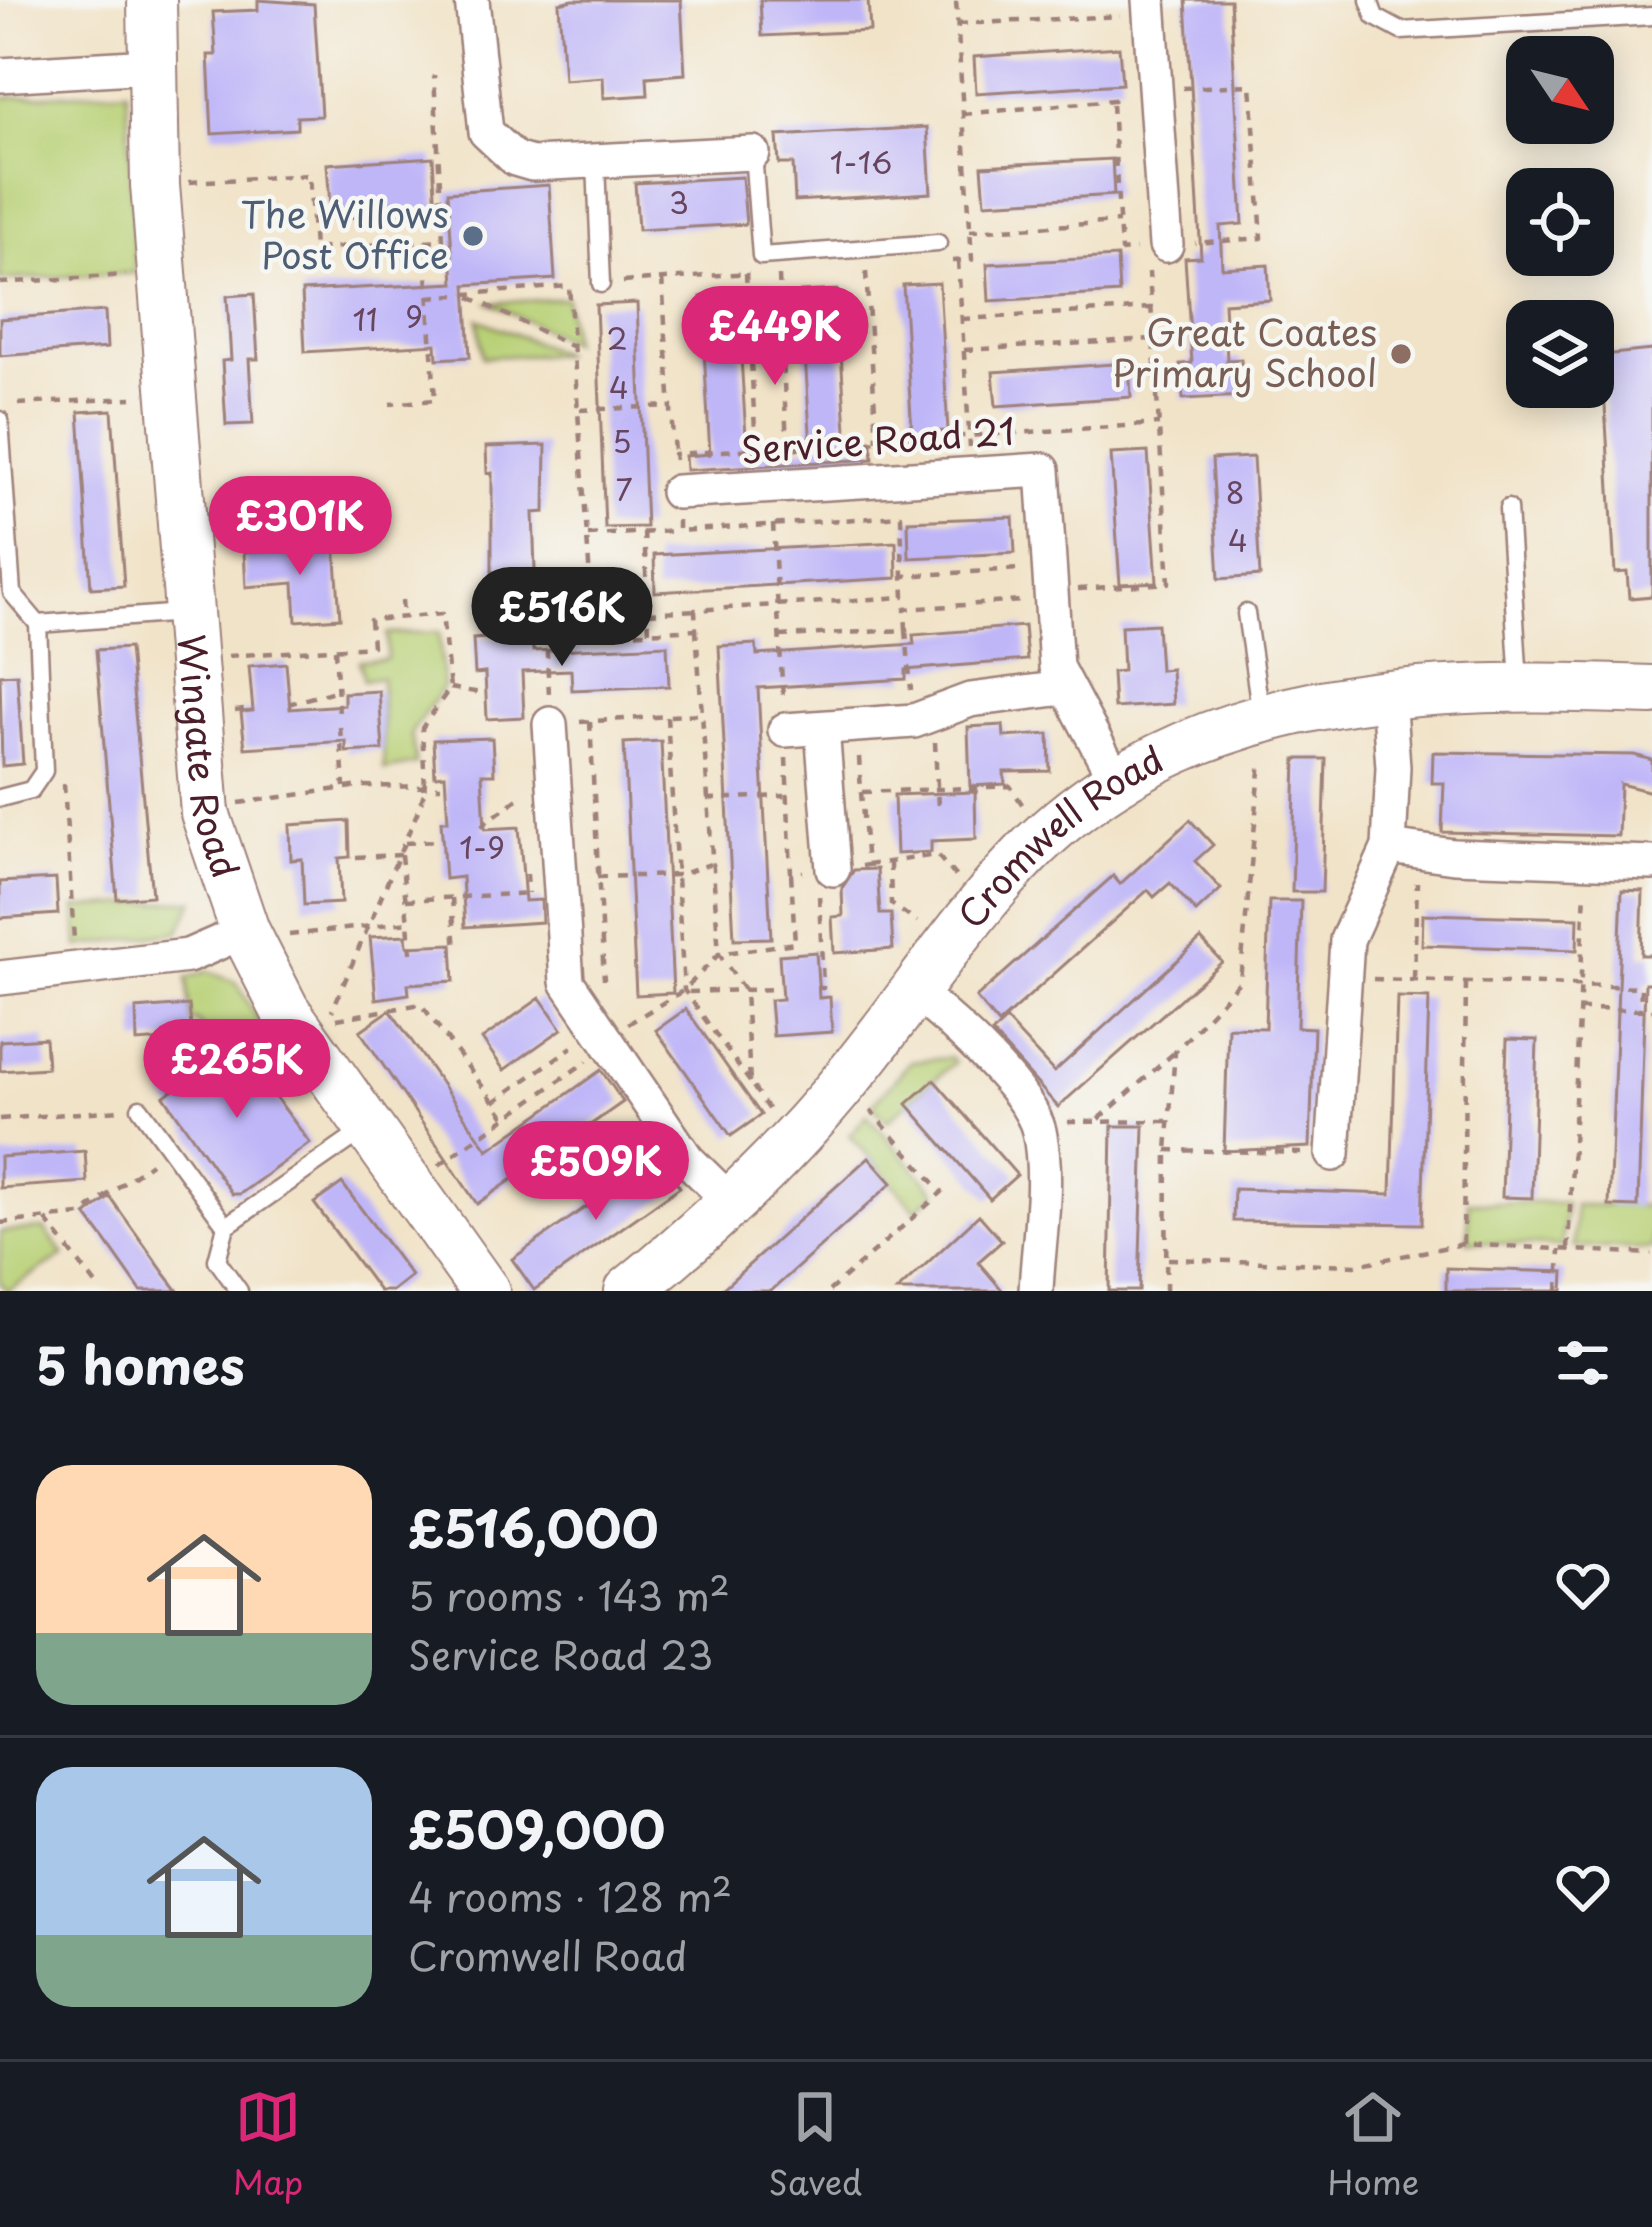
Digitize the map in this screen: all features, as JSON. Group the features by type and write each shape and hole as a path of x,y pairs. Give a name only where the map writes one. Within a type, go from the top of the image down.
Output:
{"street":[{"name":"Wingate Road","path":"152,0 155,185 170,396 187,508 187,635 204,805 248,936 285,1010 485,1291"},
{"path":"472,0 486,132 515,159 532,164 596,163 753,153"},
{"path":"1150,7 1157,256"},
{"path":"0,76 151,66"},
{"name":"Service Road 21","path":"677,492 1043,470 1063,688 1117,782"},
{"path":"785,730 924,717 970,700 1063,688"},
{"name":"Cromwell Road","path":"629,1291 732,1203 795,1140 982,906 1045,838 1117,782 1209,735 1262,716 1388,694 1652,690"},
{"path":"1333,1154 1348,940 1404,849 1388,694"},
{"path":"550,724 567,982 687,1159 732,1203"},
{"path":"822,728 826,881"},
{"path":"1404,849 1652,863"},
{"path":"0,978 188,956 248,936"},
{"path":"914,992 951,1022 1034,1115 1041,1162 1036,1291"}],"lane":[{"path":"1369,0 1375,17 1401,31 1652,16"},
{"path":"753,153 761,256 938,243"},
{"path":"596,163 601,284"},
{"path":"0,420 12,593 38,624 44,771 32,790 0,798"},
{"path":"1508,508 1519,689"},
{"path":"1246,614 1262,716"},
{"path":"38,624 187,635"},
{"path":"140,1108 226,1226"},
{"path":"239,1291 217,1261 226,1226 368,1127"}],"path":[{"path":"956,0 972,260"},
{"path":"958,24 1150,7"},
{"path":"155,185 309,175 314,249 443,240 434,75"},
{"path":"963,114 1118,104"},
{"path":"970,231 1119,222"},
{"path":"391,404 435,400 425,241"},
{"path":"938,808 907,630 904,576 1051,586 1168,583 1151,308 1157,256"},
{"path":"958,261 969,435"},
{"path":"866,266 877,442"},
{"path":"779,271 788,447"},
{"path":"0,284 162,272"},
{"path":"746,273 756,449"},
{"path":"662,279 674,454"},
{"path":"428,297 569,286 594,635"},
{"path":"465,295 575,348"},
{"path":"962,319 1151,308"},
{"path":"964,350 1154,339"},
{"path":"0,405 170,396"},
{"path":"578,410 670,406"},
{"path":"587,536 678,531"},
{"path":"644,532 649,632"},
{"path":"905,609 1051,586"},
{"path":"648,613 904,597"},
{"path":"402,600 403,617"},
{"path":"695,610 719,954 744,990 751,1082"},
{"path":"187,635 335,649 372,646 370,620 442,614 450,688 422,728 425,789 327,1022 421,1004 506,1118"},
{"path":"545,614 550,724"},
{"path":"546,638 696,629"},
{"path":"778,636 907,630"},
{"path":"335,649 340,715"},
{"path":"450,688 481,693"},
{"path":"288,704 338,689"},
{"path":"668,716 685,991 795,1140"},
{"path":"1100,1119 1175,1052 1240,981 1262,716"},
{"path":"590,722 604,985"},
{"path":"858,725 861,792 1010,786 1045,838"},
{"path":"340,727 344,787"},
{"path":"63,762 76,972"},
{"path":"204,805 344,787 441,787"},
{"path":"969,788 985,798"},
{"path":"482,826 523,795"},
{"path":"706,800 787,796"},
{"path":"405,843 434,841"},
{"path":"1404,849 1414,978 1641,987 1640,1010"},
{"path":"356,857 401,855"},
{"path":"401,855 411,953"},
{"path":"867,866 937,855 982,906"},
{"path":"1558,1291 1587,858"},
{"path":"890,863 891,904 950,945"},
{"path":"406,900 598,877 679,874 710,864"},
{"path":"494,1102 685,991 719,954 795,944 791,873"},
{"path":"816,988 823,988 826,881"},
{"path":"452,898 456,951"},
{"path":"248,936 409,922"},
{"path":"1462,1244 1466,980"},
{"path":"685,991 774,989"},
{"path":"1579,1009 1652,1010"},
{"path":"410,1186 506,1118 603,1039"},
{"path":"1166,1291 1175,1052"},
{"path":"829,1291 943,1192 848,1078"},
{"path":"0,1119 140,1108"},
{"path":"1034,1115 1060,1124 1100,1119 1172,1121"},
{"path":"0,1223 80,1215 171,1148"},
{"path":"46,1220 101,1291"},
{"path":"1166,1258 1356,1265 1462,1244 1652,1254"}],"green space":[{"path":"127,90 135,273 0,280 0,98"},
{"path":"566,298 571,342 490,303"},
{"path":"478,319 563,354 483,357"},
{"path":"439,632 443,687 411,733 416,764 384,770 381,677 364,680 359,661 387,659 387,634"},
{"path":"194,900 179,932 78,947 76,908"},
{"path":"208,971 237,983 272,1046 250,1062 235,1042 220,1053 197,1021 191,1022 187,978"},
{"path":"951,1058 955,1062 887,1121 872,1105 911,1061"},
{"path":"867,1115 936,1192 916,1210 850,1135"},
{"path":"1468,1202 1566,1203 1562,1247 1468,1241"},
{"path":"1575,1205 1652,1206 1652,1249 1574,1247"},
{"path":"44,1229 64,1255 7,1291 0,1282 0,1232"}],"building":[{"path":"258,0 314,4 321,116 297,117 297,129 212,134 208,55 216,55 213,12 258,10"},
{"path":"681,0 685,74 647,77 648,95 604,98 603,77 564,80 559,3"},
{"path":"760,0 868,0 870,31 762,36"},
{"path":"1186,0 1230,0 1243,224 1220,226 1222,268 1268,265 1270,300 1224,303 1227,360 1241,359 1243,396 1183,399 1180,364 1192,363 1185,258 1201,257"},
{"path":"1119,47 1122,84 976,93 974,57"},
{"path":"927,127 931,193 795,201 793,164 779,164 777,136"},
{"path":"433,157 436,212 331,219 327,164"},
{"path":"1112,159 1114,195 985,203 982,166"},
{"path":"742,177 746,224 638,230 635,183"},
{"path":"549,185 555,279 466,285 470,357 437,359 436,344 305,352 302,291 454,283 448,192"},
{"path":"1117,257 1119,293 989,301 987,264"},
{"path":"939,283 948,431 912,433 903,285"},
{"path":"837,290 847,446 872,444 873,459 686,470 685,456 710,454 701,297 737,295 747,452 811,448 801,292"},
{"path":"254,294 258,359 249,359 253,424 226,425 222,361 231,360 227,296"},
{"path":"637,303 646,527 605,528 596,305"},
{"path":"105,311 107,348 0,356 0,319"},
{"path":"1652,350 1652,596 1629,598 1627,572 1615,573 1605,408 1614,408 1614,354"},
{"path":"1129,363 1131,397 996,406 993,372"},
{"path":"112,410 124,586 91,588 79,412"},
{"path":"546,445 545,512 533,513 535,570 492,572 492,473 487,473 486,447"},
{"path":"1148,452 1157,582 1120,584 1111,454"},
{"path":"1253,457 1260,576 1219,579 1212,459"},
{"path":"1013,517 1015,553 909,558 908,521"},
{"path":"896,542 897,578 655,592 654,555"},
{"path":"335,545 340,618 296,621 294,583 246,587 244,552"},
{"path":"1157,624 1160,670 1171,669 1173,704 1114,708 1112,672 1123,671 1121,626"},
{"path":"1024,626 1027,660 906,670 906,679 758,688 771,938 734,939 719,646 756,644 757,655 914,644 913,635"},
{"path":"532,635 533,651 667,645 669,686 572,690 571,670 522,672 524,717 487,719 485,673 475,674 473,639"},
{"path":"129,648 152,896 117,899 96,650"},
{"path":"286,663 290,709 344,705 344,693 379,691 383,750 346,752 346,741 245,748 241,712 253,711 249,666"},
{"path":"17,674 23,764 2,766 0,675"},
{"path":"1003,725 1004,737 1049,734 1050,771 1004,772 1005,784 970,786 968,727"},
{"path":"492,738 494,774 482,774 485,829 519,827 525,901 541,900 542,922 465,927 462,877 445,879 441,821 448,821 445,775 435,776 433,740"},
{"path":"661,741 673,993 636,995 624,743"},
{"path":"1433,752 1634,755 1652,760 1652,792 1620,784 1618,836 1442,832 1444,783 1432,783"},
{"path":"1296,759 1326,759 1322,892 1292,892"},
{"path":"975,792 976,839 931,841 931,852 896,854 894,795"},
{"path":"1190,820 1213,845 1195,861 1221,889 1196,912 1170,883 1154,897 1148,890 998,1024 976,998 1113,876 1120,884"},
{"path":"349,821 350,857 339,858 341,903 304,905 302,859 291,860 290,825"},
{"path":"877,869 880,914 891,914 893,949 834,953 832,917 843,916 842,888 854,870"},
{"path":"56,879 58,914 0,918 0,882"},
{"path":"1622,890 1643,891 1641,955 1652,955 1652,983 1645,983 1638,1207 1609,1206"},
{"path":"1269,901 1301,901 1297,1027 1314,1028 1310,1147 1224,1151 1228,1027 1265,1028"},
{"path":"1423,914 1578,918 1577,950 1422,945"},
{"path":"406,935 407,946 452,944 454,981 408,984 409,994 376,999 370,937"},
{"path":"1201,939 1222,962 1058,1107 992,1033 1006,1020 1054,1072"},
{"path":"816,952 819,998 830,997 832,1032 773,1036 770,1000 782,999 779,955"},
{"path":"1397,997 1429,998 1422,1224 1233,1221 1234,1189 1391,1194"},
{"path":"540,998 562,1029 504,1070 482,1039"},
{"path":"189,1005 192,1038 137,1042 136,1009"},
{"path":"686,1009 761,1115 731,1136 656,1030"},
{"path":"390,1010 488,1150 601,1070 623,1102 477,1204 360,1031"},
{"path":"45,1038 47,1068 0,1071 0,1041"},
{"path":"1507,1039 1537,1040 1532,1198 1502,1197"},
{"path":"237,1045 310,1143 240,1194 232,1194 164,1096"},
{"path":"934,1080 1017,1175 990,1199 907,1104"},
{"path":"1112,1126 1144,1126 1139,1291 1109,1291"},
{"path":"85,1151 87,1182 0,1188 0,1157"},
{"path":"658,1156 680,1187 534,1290 512,1259"},
{"path":"869,1157 892,1183 771,1291 720,1291"},
{"path":"342,1183 411,1276 392,1291 379,1291 314,1203"},
{"path":"110,1197 178,1291 141,1291 86,1215"},
{"path":"979,1215 1002,1241 978,1262 1003,1291 897,1291"},
{"path":"1446,1268 1564,1272 1563,1291 1446,1291"}],"place":[{"name":"The Willows Post Office","path":"473,236"},
{"name":"Great Coates Primary School","path":"1401,354"}]}
